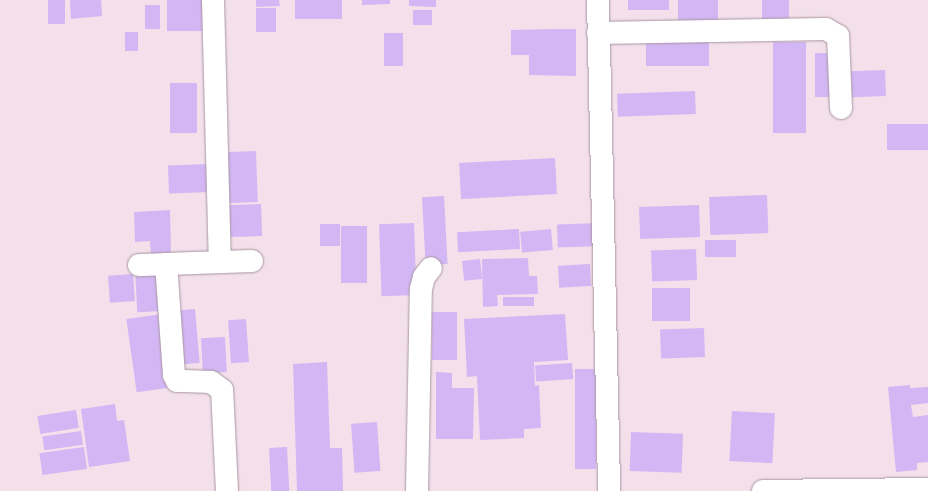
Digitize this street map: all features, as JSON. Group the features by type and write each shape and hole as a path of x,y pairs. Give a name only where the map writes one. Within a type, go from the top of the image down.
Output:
{"street":[{"path":"213,0 220,262"},
{"path":"598,0 609,491"},
{"path":"598,33 826,29 838,36 841,108"},
{"path":"139,265 252,260"},
{"path":"166,264 174,375 177,382 211,382 222,390 227,491"},
{"path":"417,491 421,289 424,277 431,268"},
{"path":"763,491 928,489"}],"building":[{"path":"48,0 65,0 65,24 48,24"},
{"path":"70,0 101,0 102,16 71,19"},
{"path":"167,0 203,0 203,31 167,31"},
{"path":"256,0 279,0 280,6 256,7"},
{"path":"295,0 342,0 342,19 295,19"},
{"path":"362,0 390,0 390,4 362,5"},
{"path":"409,0 436,0 436,7 409,6"},
{"path":"628,0 669,0 669,10 628,10"},
{"path":"678,0 718,0 718,26 678,26"},
{"path":"762,0 789,0 789,24 762,24"},
{"path":"145,5 160,5 160,29 145,29"},
{"path":"256,8 276,8 276,32 256,32"},
{"path":"413,10 432,10 432,25 413,25"},
{"path":"576,29 576,76 529,75 529,55 511,55 511,30"},
{"path":"125,32 138,32 138,51 125,51"},
{"path":"384,33 403,33 403,66 384,66"},
{"path":"646,42 709,42 709,66 646,66"},
{"path":"773,42 806,42 806,133 773,133"},
{"path":"815,53 835,53 835,97 815,97"},
{"path":"885,70 886,96 852,97 851,71"},
{"path":"170,83 197,83 197,133 170,133"},
{"path":"695,91 696,114 618,117 617,94"},
{"path":"887,124 928,124 928,150 887,150"},
{"path":"256,151 258,202 224,203 222,152"},
{"path":"555,158 557,194 461,199 459,163"},
{"path":"209,164 210,192 169,193 168,165"},
{"path":"767,195 768,233 710,235 709,197"},
{"path":"444,196 448,264 426,265 422,197"},
{"path":"261,204 262,236 225,237 224,205"},
{"path":"699,205 700,237 640,239 639,207"},
{"path":"170,210 171,253 151,254 150,241 135,242 134,212"},
{"path":"414,223 417,295 382,296 379,224"},
{"path":"598,223 599,246 558,247 557,224"},
{"path":"320,224 340,224 340,246 320,246"},
{"path":"341,226 367,226 367,283 341,283"},
{"path":"519,229 520,249 458,252 457,232"},
{"path":"551,229 553,250 522,253 520,232"},
{"path":"705,240 736,240 736,257 705,257"},
{"path":"696,249 697,280 652,282 651,251"},
{"path":"528,258 529,276 537,276 538,294 497,295 498,306 483,307 482,259"},
{"path":"480,259 482,279 464,281 462,261"},
{"path":"590,264 591,286 559,288 558,266"},
{"path":"160,268 162,311 137,312 135,269"},
{"path":"133,274 135,301 110,303 108,276"},
{"path":"652,288 690,288 690,321 652,321"},
{"path":"503,297 534,297 534,306 503,306"},
{"path":"195,309 200,363 176,365 171,311"},
{"path":"432,312 457,312 457,360 432,360"},
{"path":"162,314 172,387 137,392 126,319"},
{"path":"565,314 568,360 534,362 535,386 539,385 541,428 524,429 524,438 480,440 477,376 467,377 464,319"},
{"path":"246,319 249,362 231,363 228,320"},
{"path":"704,328 705,357 661,359 660,330"},
{"path":"225,337 227,372 203,373 201,338"},
{"path":"327,362 330,448 342,448 343,491 297,491 293,364"},
{"path":"572,363 573,379 536,382 535,366"},
{"path":"575,369 596,369 596,469 575,469"},
{"path":"436,372 452,373 452,388 474,388 473,439 436,439"},
{"path":"910,385 910,388 928,387 928,403 911,405 913,417 928,415 928,462 917,463 917,470 896,472 888,387"},
{"path":"115,404 117,421 124,420 130,461 89,467 81,409"},
{"path":"76,410 79,428 40,434 37,416"},
{"path":"732,411 775,413 772,463 729,461"},
{"path":"377,422 380,471 354,473 351,424"},
{"path":"81,431 83,445 44,450 42,436"},
{"path":"631,432 683,434 682,473 630,471"},
{"path":"84,447 87,469 42,475 39,453"},
{"path":"287,447 289,491 271,491 269,448"}]}
